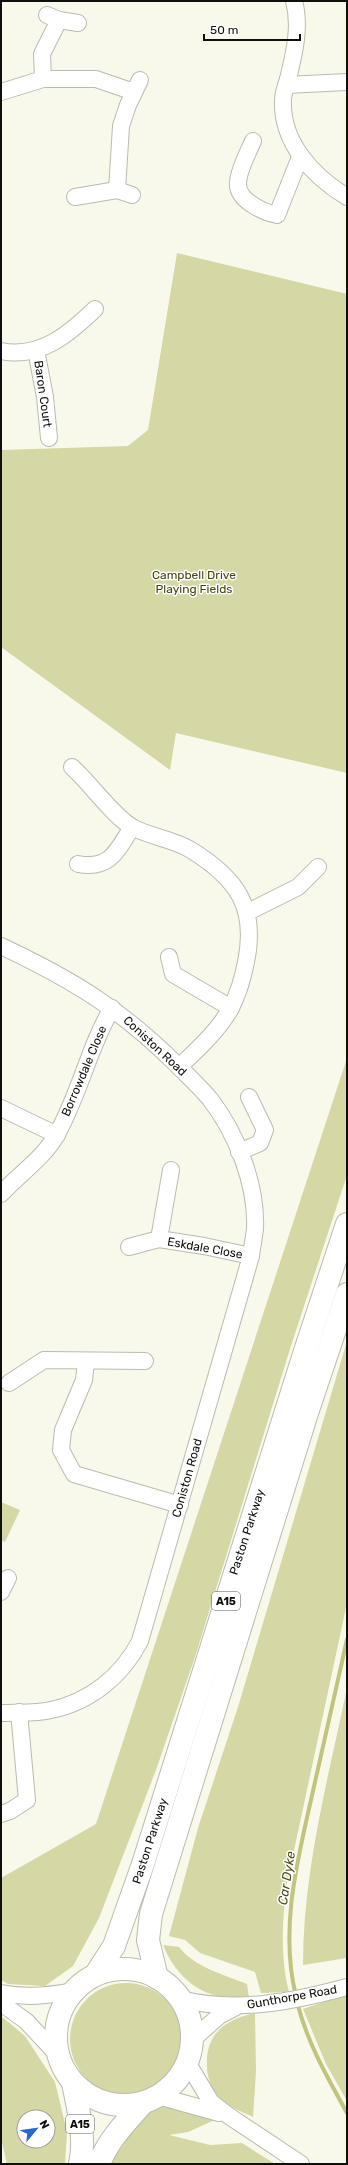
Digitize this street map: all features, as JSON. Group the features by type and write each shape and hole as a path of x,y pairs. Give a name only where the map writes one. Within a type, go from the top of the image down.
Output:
{"highway":[{"name":"Paston Parkway","path":"96,1974 114,1946 143,1864 300,1366 347,1224"},
{"name":"Paston Parkway","path":"157,1978 148,1940 151,1914 307,1413 347,1294"},
{"path":"99,2164 102,2155 117,2132 150,2100 176,2082 188,2062 192,2040 190,2022 180,1999 174,1990 157,1978 146,1972 127,1969 108,1970 96,1974 73,1991 66,2000 57,2021 55,2032 57,2054 63,2070 73,2084 90,2097 110,2104 121,2106 150,2100"},
{"name":"A15","path":"73,2084 80,2123 80,2164"}],"street":[{"path":"294,1 296,43 283,100 286,123 300,157 331,187 347,197"},
{"path":"42,79 42,54 53,18 78,23"},
{"path":"1,92 42,79 96,80 137,86 121,126 117,190"},
{"path":"286,85 347,82"},
{"path":"253,141 238,181 239,191 253,205 266,213 277,216 300,157"},
{"path":"75,197 117,190 132,195"},
{"name":"Baron Court","path":"1,351 10,353 36,350 55,342 95,309"},
{"name":"Baron Court","path":"36,350 45,397 49,438"},
{"path":"72,767 132,827 191,849 210,864 226,878 240,895 248,912 250,938 247,955 242,980 231,1008 209,1038 179,1067"},
{"path":"78,864 92,866 99,865 110,858 132,827"},
{"path":"248,912 298,886 318,867"},
{"name":"Coniston Road","path":"1,946 53,971 112,1008 148,1036 210,1099 228,1127 239,1152 254,1204 255,1229 251,1256 180,1505 140,1641 132,1657 103,1688 84,1699 49,1711 1,1713"},
{"path":"169,957 173,974 231,1008"},
{"name":"Borrowdale Close","path":"1,1194 35,1160 57,1135 82,1080 100,1030 112,1008"},
{"path":"239,1152 260,1142 266,1130 249,1097"},
{"path":"1,1108 57,1135"},
{"name":"Eskdale Close","path":"159,1239 171,1170"},
{"name":"Eskdale Close","path":"129,1247 159,1239 204,1246 251,1256"},
{"path":"9,1383 44,1360 86,1362 117,1360 145,1361"},
{"path":"86,1362 84,1380 63,1430 60,1450 74,1474 180,1505"},
{"path":"1,1814 10,1811 27,1800 19,1712"},
{"name":"Gunthorpe Road","path":"180,1999 210,2005 236,2006 277,2002 347,1987"},
{"path":"1,1994 20,1997 52,1995 73,1991"},
{"path":"1,2003 26,2021 57,2054"},
{"name":"Gunthorpe Road","path":"192,2040 219,2016 236,2006"},
{"path":"188,2062 211,2102 228,2116 301,2164"},
{"path":"150,2100 202,2107 228,2116"}],"green space":[{"name":"Campbell Drive Playing Fields","path":"177,253 347,294 347,773 176,733 170,770 1,647 1,450 128,446 148,430"},
{"path":"347,1058 347,1175 290,1349 195,1657 156,1770 99,1918 73,1966 45,1986 8,1984 1,1980 1,1878 96,1824"},
{"path":"347,1341 347,1603 287,1883 284,1910 283,1951 289,1992 261,1993 255,1972 200,1953 185,1940 169,1936 198,1828 238,1707"},
{"path":"1,1502 20,1510 5,1542 1,1540"},
{"path":"347,1688 347,1958 303,1965 307,1895 312,1860"},
{"path":"163,1945 179,1947 193,1960 210,1970 247,1984 249,1998 234,1999 221,1997 208,1993 197,1987 177,1970"},
{"path":"126,1983 137,1984 147,1988 157,1993 165,2000 172,2008 177,2018 181,2028 181,2050 177,2060 172,2070 165,2078 157,2085 147,2090 137,2094 126,2095 115,2094 105,2090 95,2085 87,2078 80,2070 75,2060 71,2050 70,2039 71,2028 75,2018 80,2008 87,2000 95,1993 105,1988 115,1984"},
{"path":"347,1994 347,2101 326,2064 303,2009"},
{"path":"255,2013 256,2071 253,2117 232,2107 215,2092 208,2075 207,2055 210,2045 219,2030 235,2019"},
{"path":"1,2016 25,2036 55,2082 67,2132 65,2164 7,2164 1,2138"},
{"path":"159,2102 219,2118 188,2132 169,2135 210,2145 242,2143 275,2164 105,2164 145,2111"}],"waterway":[{"name":"Car Dyke","path":"296,1996 291,1970 289,1945 292,1893 347,1639"},
{"name":"Car Dyke","path":"297,2002 312,2045 325,2073 347,2113"}]}
